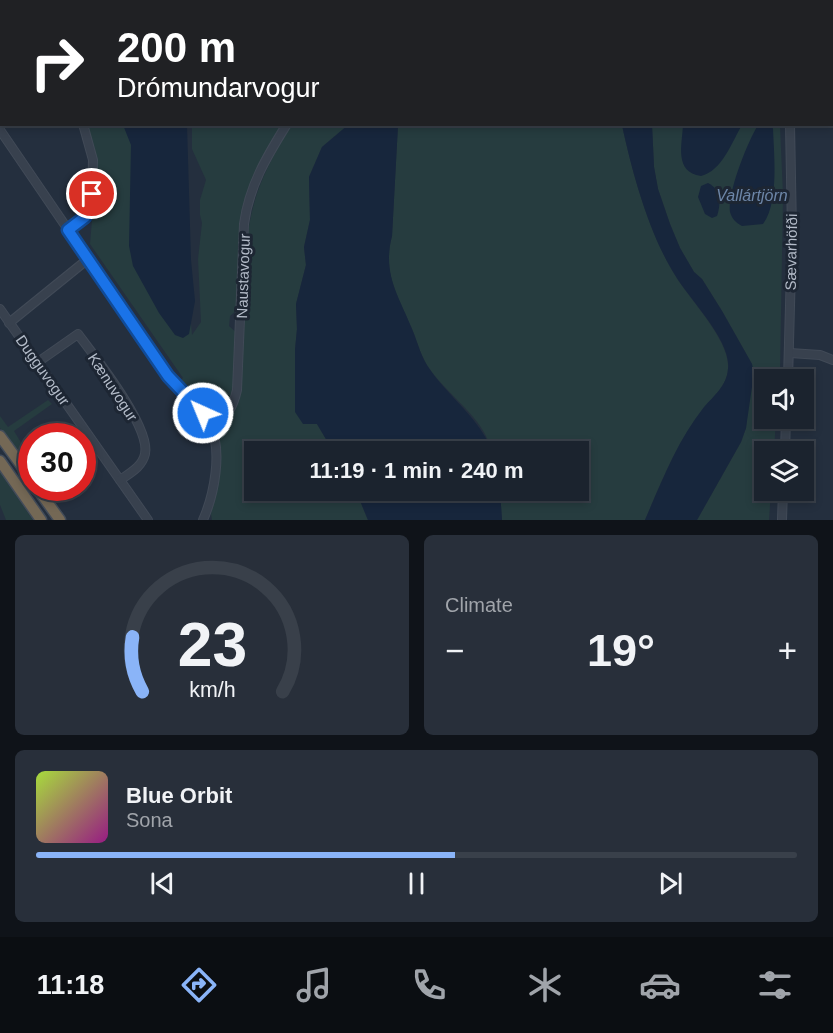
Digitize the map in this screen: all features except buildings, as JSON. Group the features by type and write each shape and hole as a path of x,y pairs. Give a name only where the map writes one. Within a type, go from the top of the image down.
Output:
{"highway":[{"path":"0,436 18,461"},
{"path":"0,461 41,520"},
{"path":"46,501 60,520"}],"street":[{"path":"68,230 85,217 92,194 93,160 84,126"},
{"name":"Naustavogur","path":"211,425 230,411 237,390 244,224 248,202 261,168 286,126"},
{"name":"Sævarhöfði","path":"789,369 792,222 790,126"},
{"path":"0,130 168,376 196,405 211,425 215,448 214,482 203,520"},
{"path":"9,322 88,259"},
{"name":"Dugguvogur","path":"0,309 148,520"},
{"name":"Kænuvogur","path":"38,362 78,334 129,406 145,443 146,452 143,461 135,470 120,480"},
{"path":"790,353 820,355 833,360"},
{"path":"782,520 783,501"}],"green space":[{"path":"86,126 160,126 187,278 192,335 201,322 198,259 202,223 200,200 206,180 192,149 192,126 283,126 248,195 238,309 230,316 229,326 238,334 237,367 232,404 221,416 211,416 179,382 183,378 90,244 96,172"},
{"path":"290,126 347,126 322,147 309,177 310,220 304,247 306,265 296,304 295,350 317,424 327,441 244,441 244,501 360,501 368,520 212,520 211,514 220,473 217,432 236,406 241,389 248,233 254,203 264,177"},
{"path":"398,126 622,126 636,182 657,240 681,285 716,333 727,358 728,369 723,385 695,420 678,447 645,520 502,520 501,501 589,501 589,441 488,441 480,426 437,379 425,361 393,284 389,250 392,236"},
{"path":"652,126 780,126 783,195 780,369 754,369 754,429 775,429 775,441 754,441 754,501 770,501 769,520 697,520 741,442 746,428 752,364 722,311 680,248 658,189 654,167"},
{"path":"48,400 52,404 25,423 18,423 18,428 14,431 18,438 18,455 0,428 0,416 8,427"},
{"path":"0,472 33,520 6,520 0,505"}],"water":[{"path":"123,126 187,126 191,260 195,301 189,334 183,338 175,335 159,313 133,266 129,246 131,145"},
{"path":"347,126 398,126 392,236 389,250 393,284 428,366 473,419 487,441 327,441 317,424 303,424 295,412 296,304 306,265 304,247 310,220 309,177 322,147"},
{"path":"622,126 652,126 654,167 658,189 670,224 680,248 722,311 752,364 754,373 746,428 741,442 697,520 645,520 671,462 694,420 725,380 728,369 727,358 717,333 681,285 666,259 649,222"},
{"path":"683,126 741,126 721,162 701,176 687,169 683,163 681,149"},
{"name":"Vallártjörn","path":"758,126 772,126 773,191 768,215 763,224 742,226 732,217 730,203 739,167"},
{"path":"708,183 719,197 717,216 712,218 705,214 698,197 701,186"},
{"path":"360,501 501,501 502,520 368,520"}],"route":[{"path":"92,194 85,217 68,230 168,376 203,413"}]}
